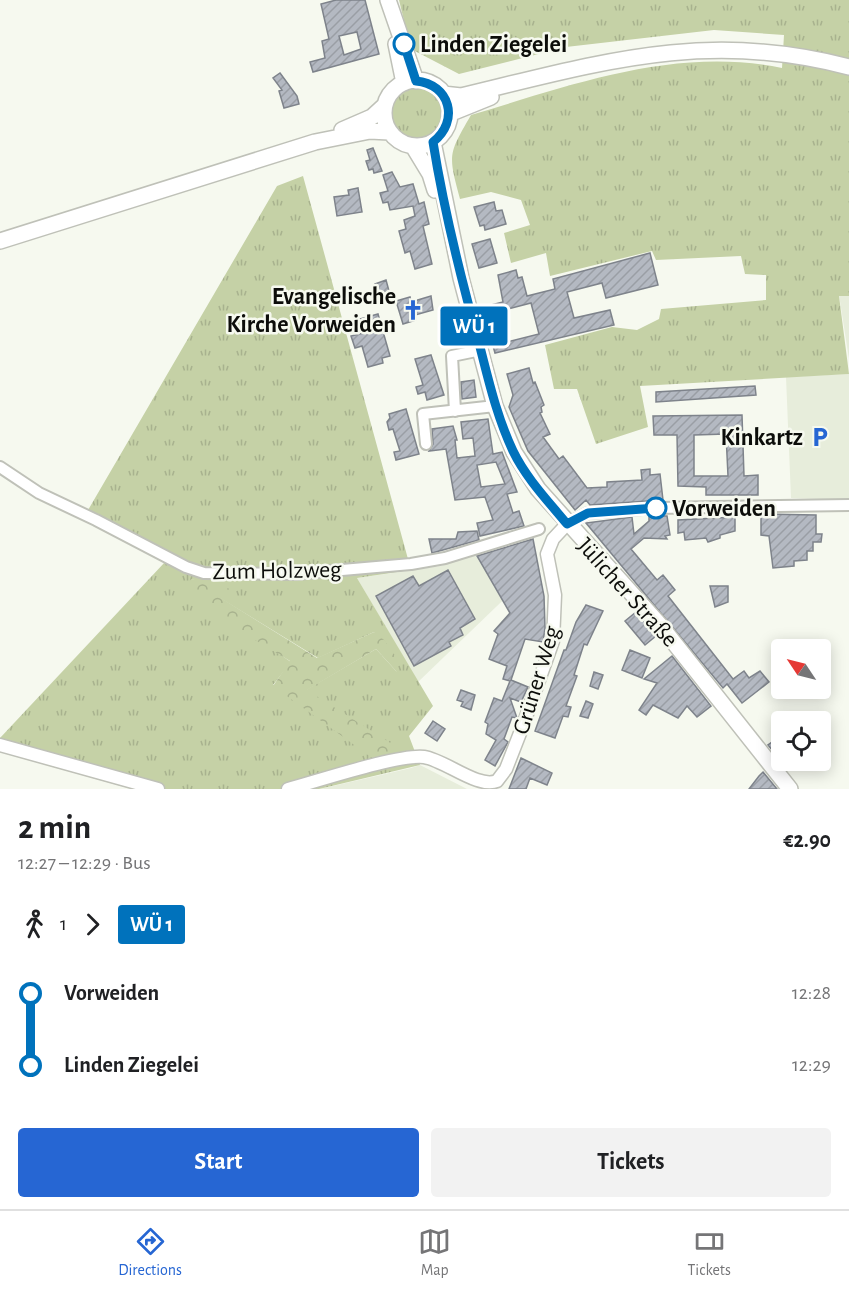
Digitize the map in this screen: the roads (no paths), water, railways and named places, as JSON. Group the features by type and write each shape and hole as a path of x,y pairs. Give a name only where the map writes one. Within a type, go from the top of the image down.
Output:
{"main road":[{"path":"387,0 410,82"},
{"path":"443,94 449,114 445,130 433,142 413,146 395,139 389,132 385,123 384,106 388,96 410,82 431,84 443,94 461,96 642,55 684,50 732,49 786,53 849,67"},
{"path":"449,114 553,74"},
{"path":"315,142 372,117 384,106"},
{"path":"0,241 315,142 370,131 389,132"},
{"path":"433,142 452,241"},
{"path":"413,146 430,174 452,241"},
{"name":"Jülicher Straße","path":"452,241 495,406 522,467 567,524 660,625 790,789"}],"street":[{"path":"455,411 452,356 481,350"},
{"path":"426,444 423,414 495,406"},
{"name":"Zum Holzweg","path":"0,467 39,493 186,567 204,573 296,574 411,564 445,558 539,529"},
{"path":"567,524 588,513 656,508 849,505"},
{"name":"Grüner Weg","path":"488,787 506,769 549,654 556,617 548,554 553,539 567,524"},
{"path":"0,745 158,789"},
{"path":"288,789 398,760 423,757 488,787"}],"place":[{"name":"Linden Ziegelei","path":"404,44"},
{"name":"Evangelische Kirche Vorweiden","path":"413,310"},
{"name":"Kinkartz","path":"820,437"},
{"name":"Vorweiden","path":"656,508"}]}
